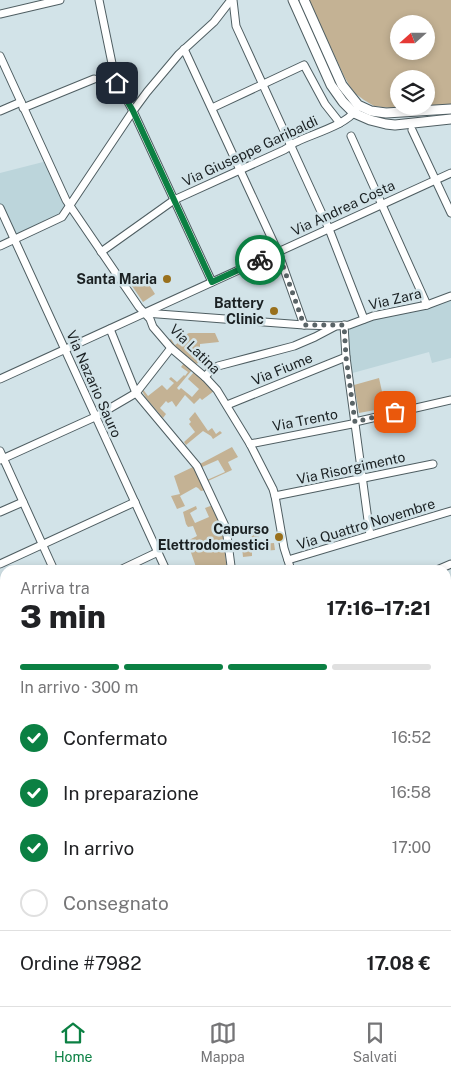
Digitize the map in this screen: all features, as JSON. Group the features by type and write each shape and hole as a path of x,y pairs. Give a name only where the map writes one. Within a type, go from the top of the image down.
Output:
{"street":[{"path":"0,14 60,0"},
{"path":"99,0 115,78 133,111 212,282"},
{"path":"0,246 60,219 65,214 133,111 159,76 184,49 214,22 232,0"},
{"path":"232,0 236,26 329,229 364,319"},
{"path":"293,0 331,85 343,102 370,120 386,124 451,119"},
{"path":"304,0 342,85 356,109"},
{"path":"184,49 278,252 304,325"},
{"name":"Via Latina","path":"0,56 69,206 154,327 171,348 205,376 217,390 250,444 269,480 275,496 284,548 290,565"},
{"path":"212,108 304,65 325,104 340,122"},
{"path":"0,111 94,79"},
{"path":"356,109 386,113 451,109"},
{"name":"Via Giuseppe Garibaldi","path":"101,252 174,200 340,122 356,109"},
{"path":"412,130 451,213"},
{"path":"350,136 427,305"},
{"name":"Via Andrea Costa","path":"0,379 451,173"},
{"name":"Via Nazario Sauro","path":"0,208 164,565"},
{"path":"0,240 15,240"},
{"name":"Via Zara","path":"336,326 349,325 364,319 427,305 451,296"},
{"path":"144,313 336,326"},
{"path":"344,325 346,357 370,535"},
{"path":"205,376 218,366 294,346 336,326"},
{"path":"110,329 136,393 197,466 226,528 231,565"},
{"path":"2,459 95,417 136,393 171,348"},
{"name":"Via Fiume","path":"226,405 346,357"},
{"name":"Via Trento","path":"250,444 352,424 451,400"},
{"path":"0,451 52,565"},
{"name":"Via Risorgimento","path":"275,496 433,464"},
{"path":"0,512 23,502"},
{"path":"0,564 135,502"},
{"name":"Via Quattro Novembre","path":"288,560 451,511"},
{"path":"131,565 158,552"}],"shaded area":[{"path":"309,0 451,0 451,105 435,106 435,70 390,70 390,108 374,106 356,94 349,85"},
{"path":"47,161 69,206 64,214 15,238 0,206 0,173"},
{"path":"143,275 155,294 143,302 130,283"},
{"path":"451,298 451,358 432,363 429,352 349,374 344,326"},
{"path":"189,333 215,333 219,342 200,344 200,350 195,351 198,363 196,364 168,340 171,339 175,345 178,343 179,345 184,341 181,337"},
{"path":"184,363 192,370 177,388 179,390 181,388 192,397 199,389 188,379 194,372 214,391 202,400 200,398 194,404 185,395 176,407 172,401 168,403 166,401 160,408 166,414 163,418 141,389 148,396 162,385 167,390 174,383 169,379 171,377 177,382 188,372 181,367"},
{"path":"379,378 386,410 359,413 354,385"},
{"path":"195,412 208,431 212,428 216,434 220,431 222,433 213,439 203,431 186,445 184,442 195,432 189,424 191,422 189,419"},
{"path":"232,447 238,457 228,462 232,470 208,481 225,472 218,460 202,467 200,464"},
{"path":"193,467 206,490 201,491 196,487 180,496 185,506 177,509 171,496 180,494 174,476"},
{"path":"213,505 221,521 226,565 195,565 187,541 197,536 193,526 188,527 186,524 183,512 196,506 197,509 190,513 195,523 209,517 205,508"},
{"path":"256,525 260,544 274,543 275,550 252,552 252,556 243,557 242,547 253,545 250,527"}],"way so far":[{"path":"260,260 278,252 304,325 344,325 346,357 355,422 395,412"}],"place":[{"name":"Santa Maria","path":"167,279"},
{"name":"Battery Clinic","path":"274,311"},
{"name":"Capurso Elettrodomestici","path":"279,537"}],"route":[{"path":"117,83 133,111 212,282 260,260"}]}
